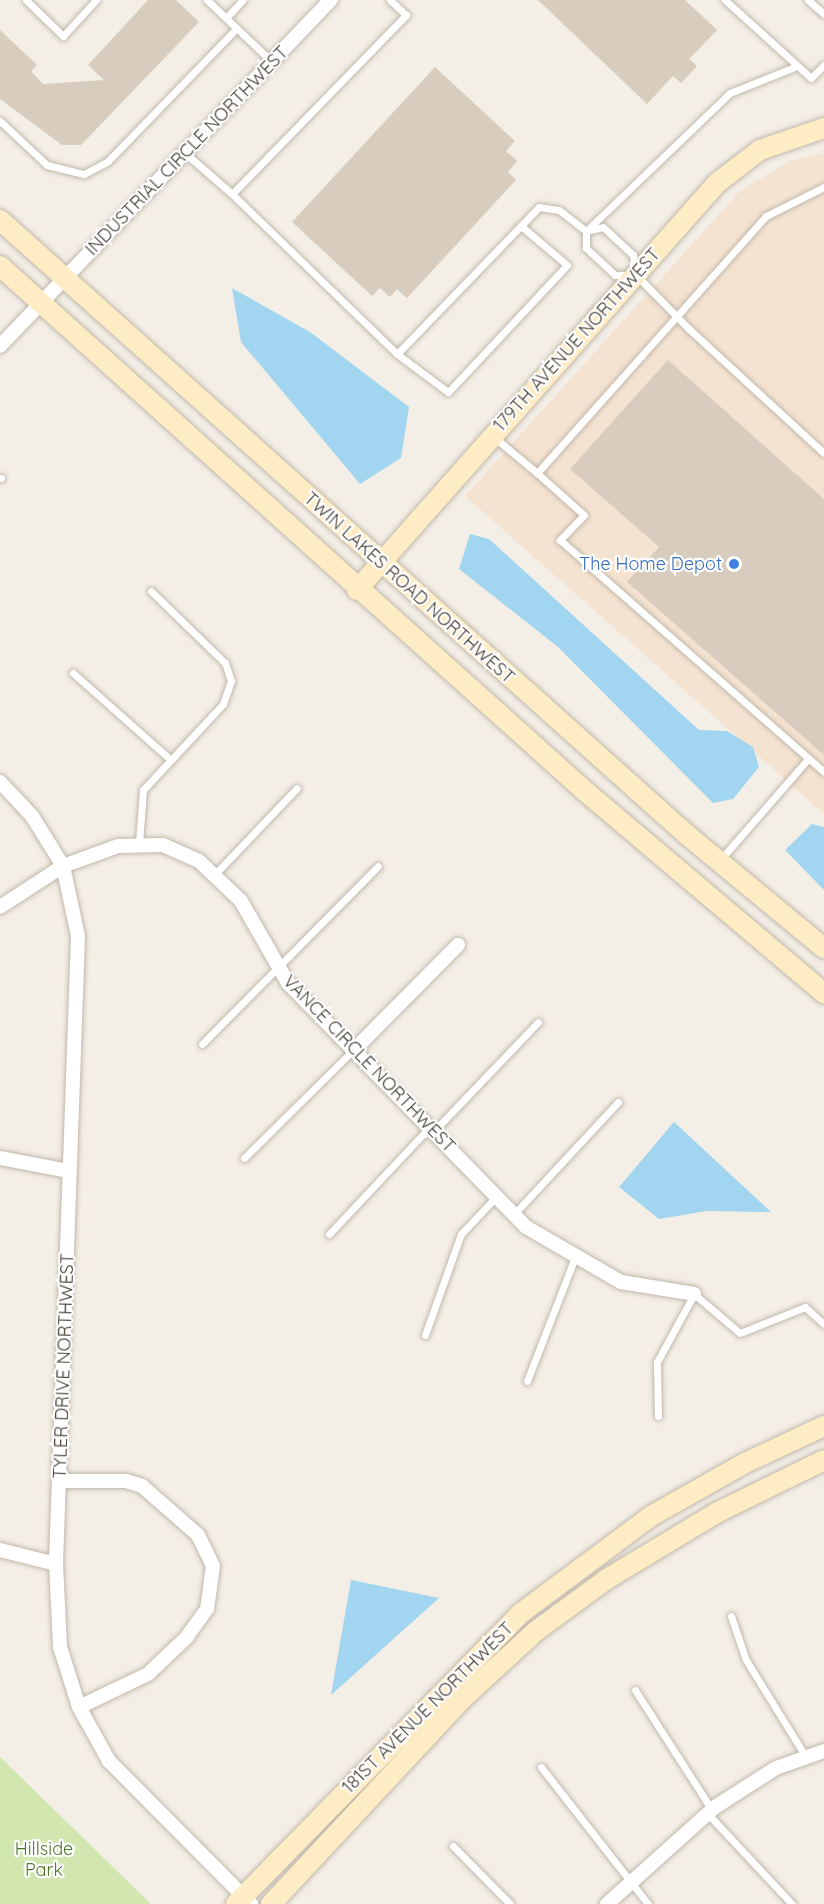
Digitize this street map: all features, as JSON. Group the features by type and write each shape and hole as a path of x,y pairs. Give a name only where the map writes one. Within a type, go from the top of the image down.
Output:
{"street":[{"name":"INDUSTRIAL CIRCLE NORTHWEST","path":"0,346 331,0"},
{"name":"179TH AVENUE NORTHWEST","path":"357,590 492,435 738,164 781,139 824,128"},
{"name":"TWIN LAKES ROAD NORTHWEST","path":"0,220 66,277 381,564 719,861 824,948"},
{"name":"TWIN LAKES ROAD NORTHWEST","path":"0,266 43,301 357,590 824,993"},
{"name":"TYLER DRIVE NORTHWEST","path":"0,782 32,816 63,866 78,936 61,1481 56,1564 60,1647 79,1707 129,1785 243,1902"},
{"name":"VANCE CIRCLE NORTHWEST","path":"0,907 63,866 139,843 173,849 216,873 241,901 278,969 513,1214 574,1260 637,1287 694,1294"},
{"path":"354,1050 458,945"},
{"path":"0,1158 69,1172"},
{"name":"181ST AVENUE NORTHWEST","path":"243,1902 521,1613 651,1516 745,1462 824,1426"},
{"name":"181ST AVENUE NORTHWEST","path":"271,1904 462,1699 536,1631 607,1579 718,1512 824,1460"},
{"path":"61,1481 126,1481 142,1486 198,1535 213,1566 207,1609 187,1637 148,1674 79,1707"},
{"path":"0,1550 56,1564"},
{"path":"607,1904 710,1811 776,1768 824,1751"}],"lane":[{"path":"26,0 63,36 96,0"},
{"path":"207,0 272,62"},
{"path":"226,18 243,0"},
{"path":"232,194 406,15 390,0"},
{"path":"725,0 811,78 824,65"},
{"path":"808,0 824,14"},
{"path":"0,121 47,165 84,174 108,161 237,28"},
{"path":"636,275 615,274 586,248 586,231 730,93 797,66"},
{"path":"185,153 232,194 397,354 448,392 567,266 521,226"},
{"path":"537,473 675,314 766,216 824,187"},
{"path":"397,354 539,207 559,210 586,231"},
{"path":"586,231 603,227 633,255 636,275 824,453"},
{"path":"492,435 584,515 560,540 807,760 824,772"},
{"path":"139,843 140,798 170,759 223,704 231,674 151,591"},
{"path":"73,673 170,759"},
{"path":"719,861 807,760"},
{"path":"216,873 297,788"},
{"path":"202,1044 378,866"},
{"path":"329,1234 538,1022"},
{"path":"244,1158 354,1050"},
{"path":"513,1214 618,1102"},
{"path":"426,1335 461,1234 496,1197"},
{"path":"527,1382 574,1260"},
{"path":"658,1416 657,1362 694,1294 740,1333 806,1307 824,1324"},
{"path":"731,1616 746,1660 806,1756"},
{"path":"635,1690 710,1811 792,1904"},
{"path":"540,1767 632,1880 648,1904"},
{"path":"453,1846 510,1904"}],"shaded area":[{"path":"824,153 824,814 465,496 740,191 790,161"}],"green space":[{"name":"Hillside Park","path":"0,1757 151,1904 0,1904"}],"water":[{"path":"232,288 310,332 409,407 401,458 360,484 241,342"},
{"path":"470,534 489,539 699,730 727,731 753,747 759,767 733,799 713,803 558,647 459,569"},
{"path":"812,824 824,827 824,890 785,850"},
{"path":"674,1122 771,1212 707,1211 659,1219 619,1187"},
{"path":"351,1580 439,1598 331,1695"}],"building":[{"path":"148,0 176,0 199,22 81,145 62,145 0,99 0,30 37,65 31,71 43,84 104,80 88,65"},
{"path":"538,0 685,0 717,30 689,59 697,66 681,83 673,76 647,104"},
{"path":"435,67 515,141 506,151 517,161 508,172 516,180 407,298 397,289 390,297 380,288 372,296 292,222"},
{"name":"The Home Depot","path":"668,360 824,499 824,755 627,582 659,547 570,469"}],"place":[{"name":"The Home Depot","path":"734,564"}]}
